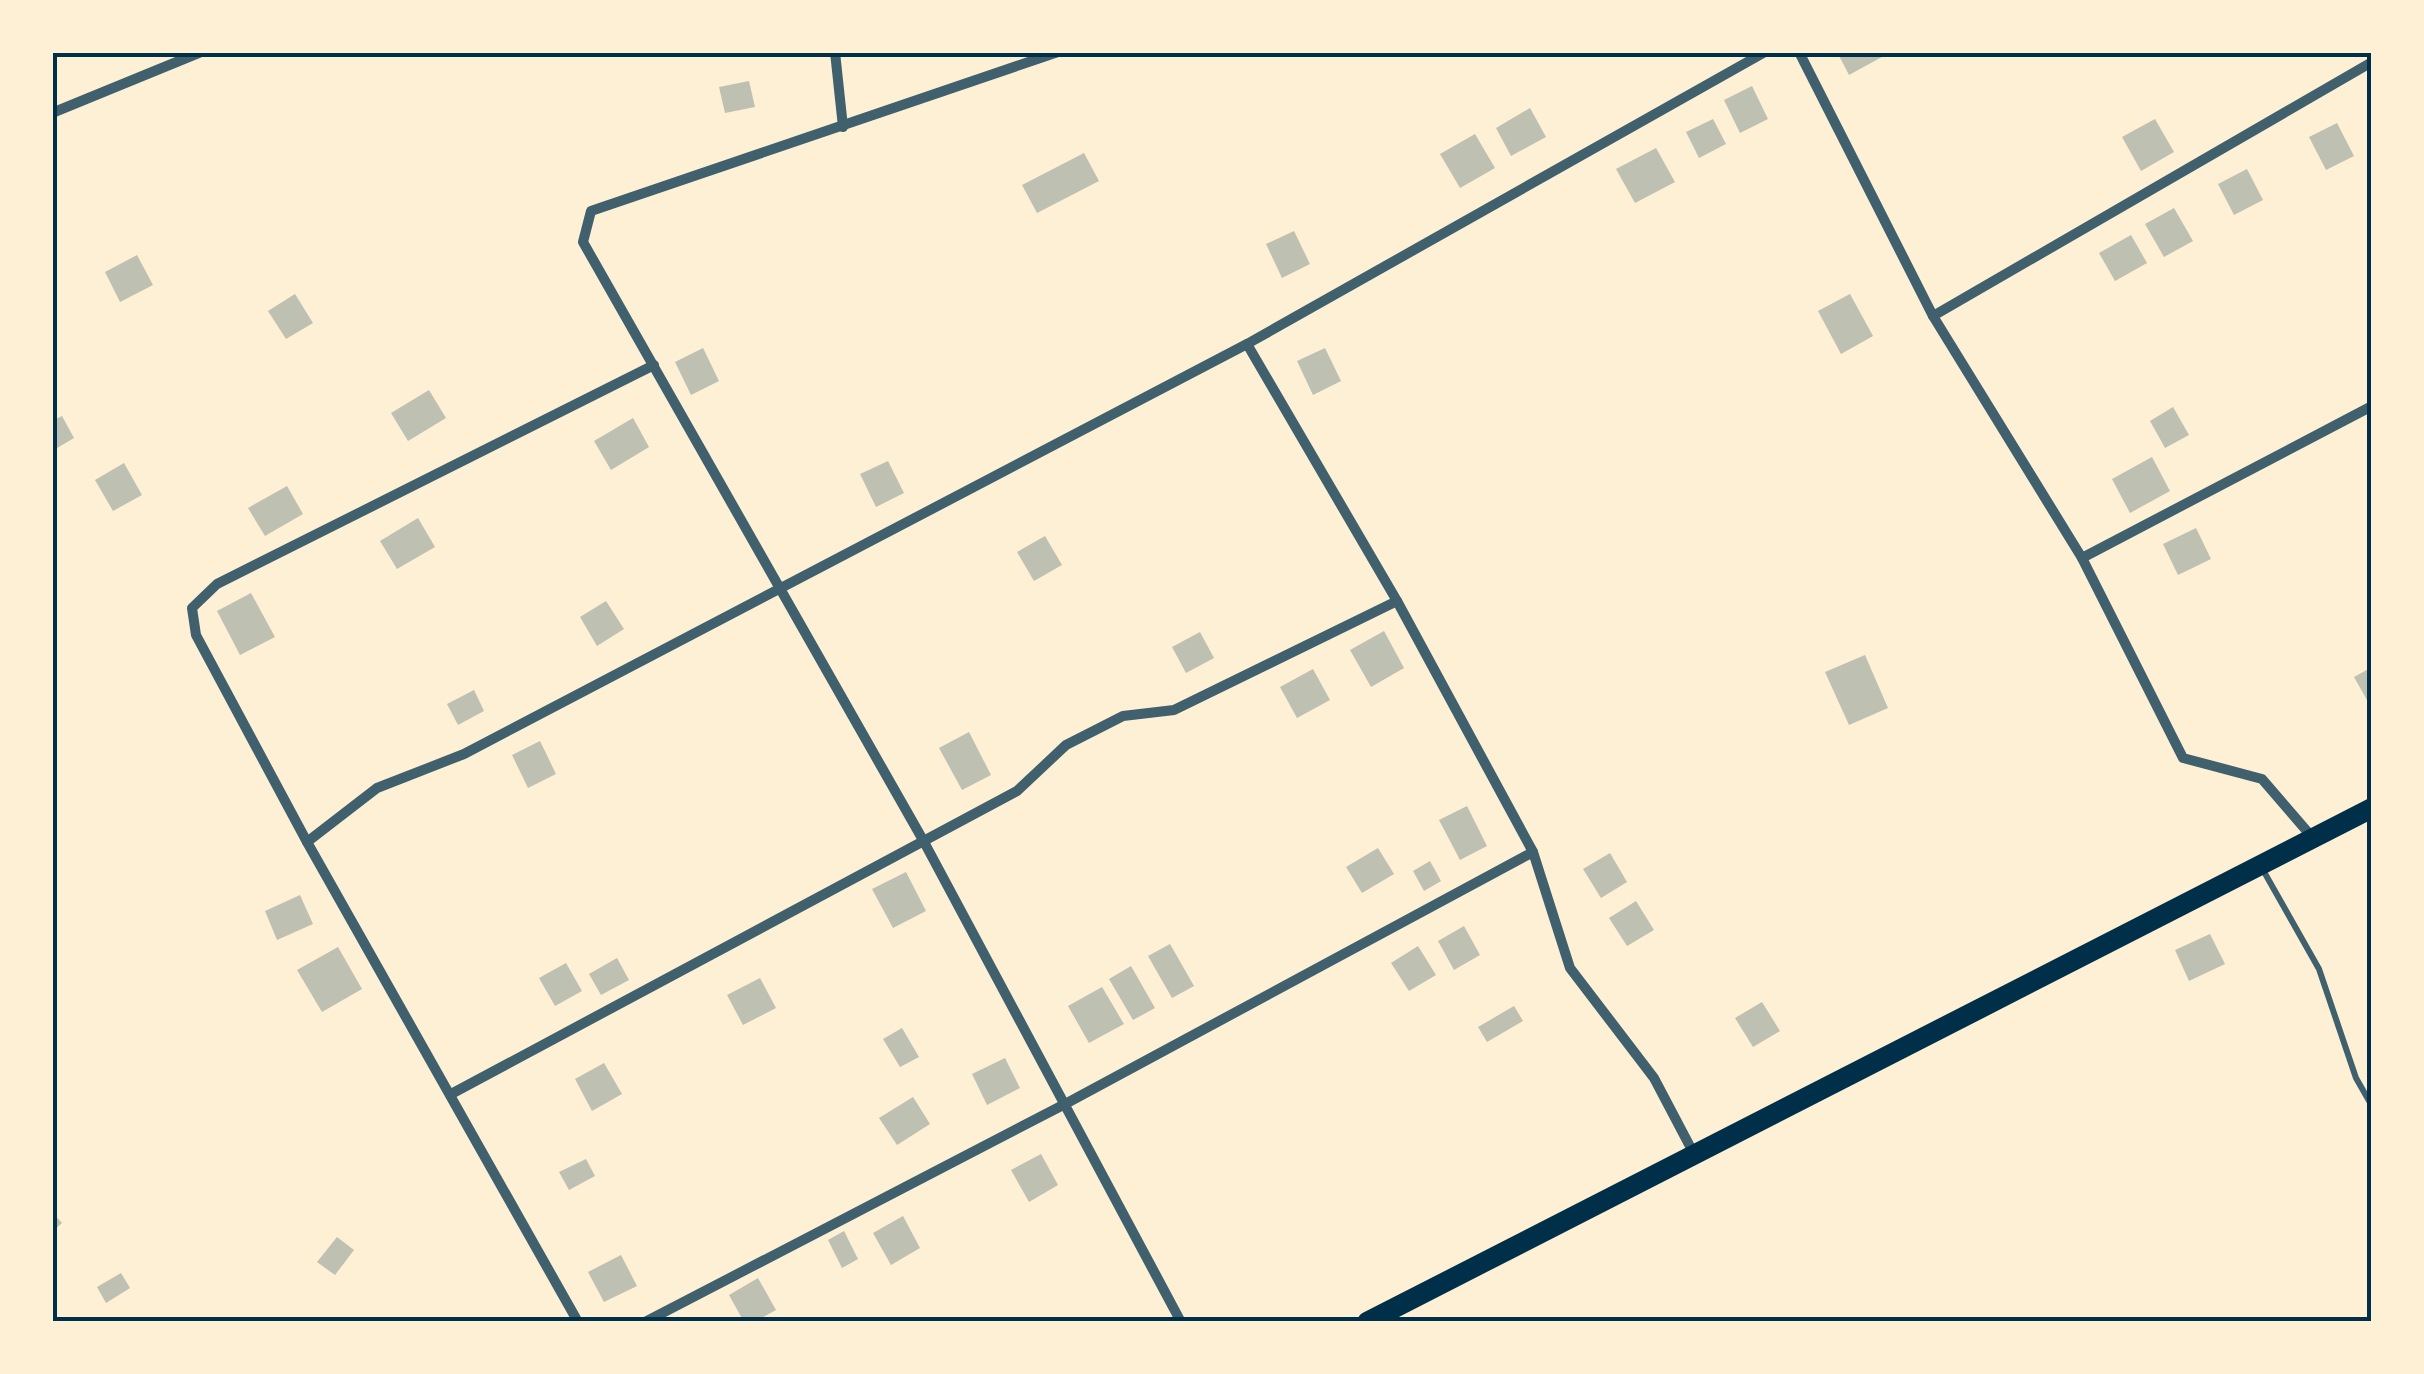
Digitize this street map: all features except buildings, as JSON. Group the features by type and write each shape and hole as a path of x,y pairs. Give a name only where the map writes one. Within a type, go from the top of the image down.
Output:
{"main road":[{"path":"1367,1322 2372,808"}],"street":[{"path":"52,113 176,58 201,52"},
{"path":"836,52 843,127"},
{"path":"1058,52 591,211 583,242 777,590 923,840 1181,1322"},
{"path":"308,842 378,788 464,754 1247,344 1764,52"},
{"path":"1799,52 1933,316 2082,558 2183,758 2262,779 2313,838"},
{"path":"1933,316 2372,62"},
{"path":"1247,344 1396,601 1533,852 1570,968 1654,1078 1694,1154"},
{"path":"578,1322 308,842 196,634 192,608 218,584 654,365"},
{"path":"2082,558 2372,406"},
{"path":"453,1094 1016,791 1066,745 1123,716 1174,710 1396,601"},
{"path":"646,1322 1067,1103 1533,852"}],"lane":[{"path":"2260,865 2320,969 2356,1078 2372,1106"}]}
